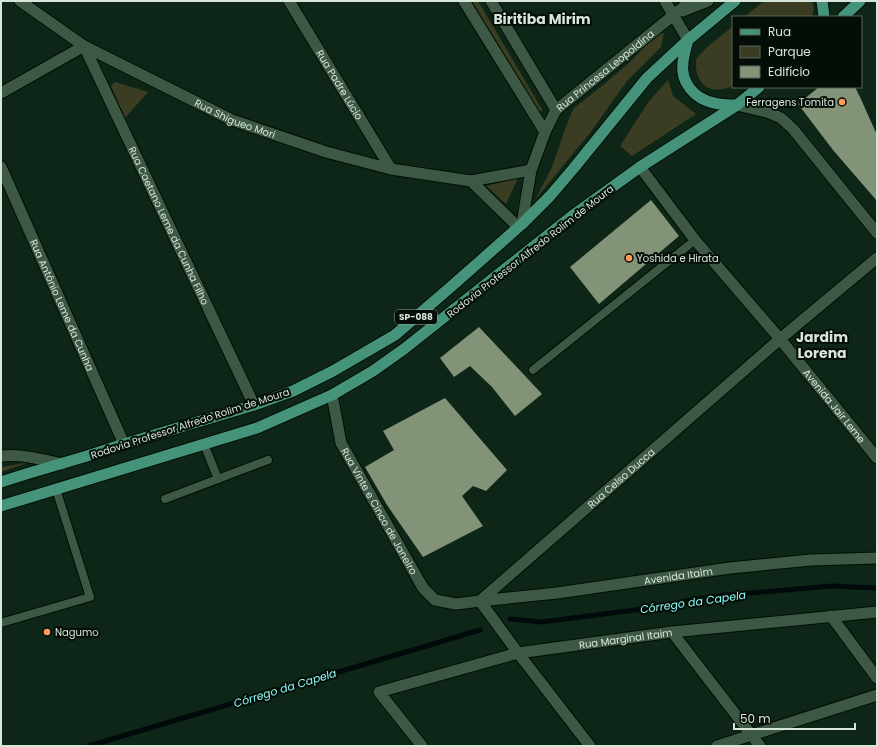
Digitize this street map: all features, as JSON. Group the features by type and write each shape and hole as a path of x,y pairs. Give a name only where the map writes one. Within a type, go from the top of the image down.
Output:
{"main road":[{"name":"Rodovia Professor Alfredo Rolim de Moura","path":"1,482 254,405 293,391 395,335 520,226 550,196 647,78 688,40 735,1"},
{"path":"822,1 824,16"},
{"path":"844,16 860,1"},
{"path":"688,40 683,62 683,71 685,80 691,91 701,98 714,103 737,105"},
{"name":"Rodovia Professor Alfredo Rolim de Moura","path":"1,506 257,428 332,395 373,371 404,349 572,216 640,167 737,105 758,88"}],"street":[{"name":"Rua Shigueo Mori","path":"20,1 84,46 232,120 326,152 391,169 471,181 531,170"},
{"name":"Rua Padre Lúcio","path":"289,1 391,169"},
{"path":"464,1 545,132"},
{"path":"491,1 556,110"},
{"path":"665,1 688,40"},
{"name":"Rua Princesa Leopoldina","path":"520,226 531,170 545,132 556,110 691,1"},
{"path":"674,15 708,1"},
{"path":"1,94 84,46"},
{"name":"Rua Caetano Leme da Cunha Filho","path":"84,46 254,405"},
{"path":"737,105 767,112 781,118 793,129 877,233"},
{"name":"Rua Antônio Leme da Cunha","path":"1,167 124,444"},
{"name":"Avenida Jair Leme","path":"640,167 695,240 780,339 877,458"},
{"path":"471,181 520,226"},
{"name":"Rua Celso Ducca","path":"480,601 780,339 877,258"},
{"name":"Rua Vinte e Cinco de Janeiro","path":"332,395 341,443 423,588 436,600 456,604 480,601"},
{"path":"1,456 18,455 62,464"},
{"name":"Avenida Itaim","path":"480,601 557,593 738,567 810,560 877,558"},
{"path":"480,601 590,746"},
{"name":"Rua Marginal Itaim","path":"422,746 379,692 518,653 672,632 877,612"},
{"path":"832,616 877,678"},
{"path":"672,632 760,746"},
{"path":"717,746 877,695"}],"lane":[{"path":"533,370 695,240"},
{"path":"204,444 218,479"},
{"path":"165,499 268,460"},
{"path":"1,623 90,597 56,489"}],"green space":[{"path":"472,1 478,1 543,111 538,112"},
{"path":"764,1 812,1 814,8 812,16 745,16"},
{"path":"732,27 732,86 730,87 717,90 709,88 702,83 698,77 696,60 707,47"},
{"path":"664,33 661,47 627,81 590,133 535,200 552,167 573,109 630,62 656,34"},
{"path":"668,80 673,96 696,114 632,156 620,146 649,101"},
{"path":"115,82 148,92 125,118 111,86"},
{"path":"518,178 506,204 486,186"},
{"path":"30,462 1,472 1,467"}],"building":[{"path":"818,88 856,88 877,135 877,201 833,150 798,104"},
{"path":"651,200 679,236 599,304 570,267"},
{"path":"479,327 542,394 515,416 492,387 470,366 454,377 440,358"},
{"path":"445,398 507,470 486,491 473,486 462,496 483,526 423,557 387,505 365,467 394,450 383,431"}],"waterway":[{"name":"Córrego da Capela","path":"510,619 542,622 642,609 715,596 832,586 877,588"},
{"name":"Córrego da Capela","path":"89,746 480,630"}],"place":[{"name":"Ferragens Tomita","path":"842,102"},
{"name":"Yoshida e Hirata","path":"629,258"},
{"name":"Nagumo","path":"47,632"}],"district":[{"name":"Biritiba Mirim","path":"542,19"},
{"name":"Jardim Lorena","path":"822,346"}]}
